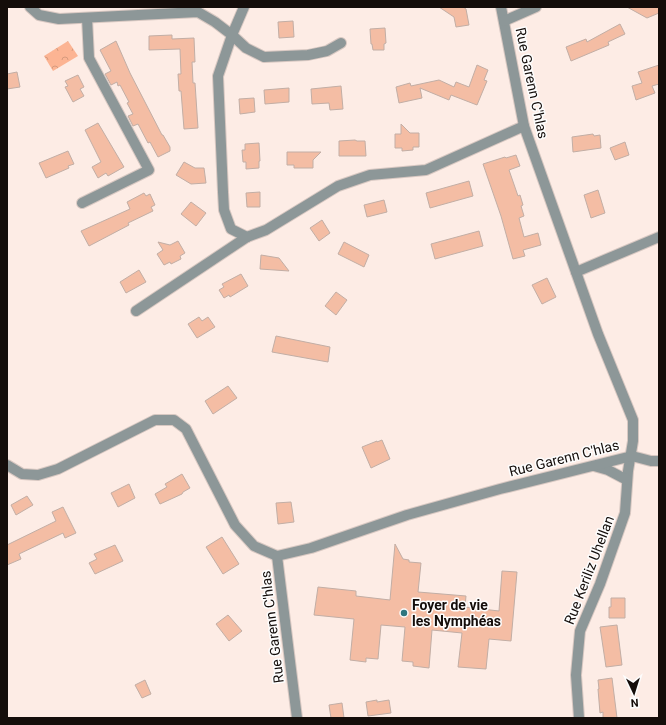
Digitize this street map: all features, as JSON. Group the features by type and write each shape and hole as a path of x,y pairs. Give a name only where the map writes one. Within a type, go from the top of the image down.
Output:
{"street":[{"path":"30,7 39,15 59,19 198,12 215,22 246,48 264,58 308,55 327,51 341,43"},
{"path":"244,7 232,35 218,76 224,210 231,229 247,237"},
{"name":"Rue Garenn C'hlas","path":"297,718 278,556 311,548 407,515 500,489 632,456 633,420 598,334 524,126 501,7"},
{"path":"504,21 536,7"},
{"path":"82,203 149,170 89,58 87,18"},
{"path":"136,311 247,237 266,230 338,186 370,175 426,170 524,126"},
{"path":"576,272 659,237"},
{"path":"7,466 22,474 38,475 58,469 155,420 174,420 186,429 235,525 254,546 278,556"},
{"path":"632,456 651,461 659,461"},
{"name":"Rue Keriliz Uhellan","path":"579,718 576,675 580,631 600,584 625,513 627,480 632,456"},
{"path":"592,466 608,470 627,480"}],"green space":[{"path":"68,41 78,56 53,71 44,56"}],"building":[{"path":"439,7 463,7 466,9 469,25 456,27 454,17"},
{"path":"627,7 659,7 659,13 647,18"},
{"path":"293,21 294,37 279,38 278,22"},
{"path":"620,24 625,34 608,42 609,45 571,61 566,47 586,39 587,42"},
{"path":"385,28 386,43 384,44 384,50 373,50 370,29"},
{"path":"172,35 172,39 194,38 195,62 192,62 198,128 184,129 178,74 181,74 180,49 149,50 149,36"},
{"path":"116,41 130,73 162,135 170,147 170,151 158,157 150,142 148,143 138,124 133,126 128,116 133,114 127,103 129,102 120,85 118,86 117,82 111,85 105,74 111,71 100,50"},
{"path":"477,65 488,70 484,80 487,81 477,105 451,95 449,100 420,88 422,98 399,103 396,87 410,83 411,86 439,80 454,87 456,82 469,87"},
{"path":"659,65 659,84 652,86 655,93 636,100 632,86 642,83 638,72"},
{"path":"17,72 20,87 7,89 7,74"},
{"path":"78,75 84,87 80,89 84,96 73,102 65,87 68,86 65,81"},
{"path":"341,86 343,109 330,110 329,103 312,104 311,89"},
{"path":"289,88 289,102 265,104 264,90"},
{"path":"254,98 255,112 240,114 239,99"},
{"path":"98,123 124,167 108,176 106,173 98,178 92,167 101,162 85,130"},
{"path":"401,124 410,133 419,133 419,147 413,147 413,150 402,151 402,148 395,148 395,134 401,134"},
{"path":"593,134 594,136 600,135 601,148 573,152 572,137"},
{"path":"339,141 365,141 366,156 339,156"},
{"path":"625,142 629,155 615,160 610,148"},
{"path":"259,143 259,168 246,169 246,162 243,162 242,150 245,150 245,144"},
{"path":"68,151 74,164 68,166 69,168 46,178 39,163"},
{"path":"287,152 321,152 313,160 313,168 294,168 294,165 287,165"},
{"path":"516,155 520,166 509,170 518,196 520,195 523,205 521,206 524,216 519,218 524,237 538,233 541,245 523,250 525,256 513,259 501,216 483,164"},
{"path":"184,162 195,168 204,168 206,183 191,184 176,175"},
{"path":"469,181 473,196 430,208 426,193"},
{"path":"598,190 605,213 591,218 584,195"},
{"path":"260,192 260,207 247,207 246,193"},
{"path":"144,193 146,196 150,194 155,205 151,207 153,211 128,223 129,225 89,246 81,231 130,209 127,202"},
{"path":"384,200 387,212 367,217 364,205"},
{"path":"191,202 206,213 196,226 181,214"},
{"path":"322,220 330,233 319,241 310,228"},
{"path":"479,231 483,246 435,259 431,244"},
{"path":"178,241 185,253 180,256 181,259 171,264 170,262 164,265 157,254 163,250 158,242 170,245"},
{"path":"344,242 369,255 364,267 338,254"},
{"path":"261,255 279,258 289,271 260,269"},
{"path":"139,270 146,282 126,293 120,282"},
{"path":"241,274 248,286 230,297 229,295 224,298 219,290 224,287 222,284"},
{"path":"547,278 556,297 542,304 532,285"},
{"path":"336,292 347,300 336,315 325,306"},
{"path":"199,317 202,321 208,317 215,327 197,338 188,324"},
{"path":"276,336 330,347 328,362 272,352"},
{"path":"228,386 237,398 213,414 205,401"},
{"path":"382,440 390,459 371,468 362,447"},
{"path":"182,474 190,488 182,494 160,504 155,494 167,487 165,484"},
{"path":"129,484 135,498 118,507 111,493"},
{"path":"27,496 33,505 16,515 11,505"},
{"path":"291,502 294,522 278,524 276,503"},
{"path":"63,507 76,533 65,538 63,533 19,554 21,559 7,565 7,545 56,521 52,512"},
{"path":"222,537 239,564 223,574 206,547"},
{"name":"Foyer de vie les Nymphéas","path":"395,544 403,559 409,560 409,562 421,563 418,592 466,596 465,607 499,611 502,571 517,572 511,641 489,639 486,669 458,667 462,633 432,630 429,668 413,666 413,662 402,661 405,627 381,625 378,659 366,658 366,662 350,660 354,619 314,615 318,587 356,591 356,596 390,600"},
{"path":"115,545 123,561 95,574 89,563 97,559 94,554"},
{"path":"611,598 625,598 625,618 609,618"},
{"path":"228,615 242,631 229,641 216,624"},
{"path":"617,625 622,665 606,667 600,627"},
{"path":"612,678 617,718 603,718 603,712 600,713 598,680"},
{"path":"145,680 151,694 142,698 135,685"},
{"path":"377,700 377,702 389,700 391,713 368,716 366,702"},
{"path":"342,703 344,718 331,718 329,705"}],"place":[{"name":"Foyer de vie les Nymphéas","path":"404,613"}]}
